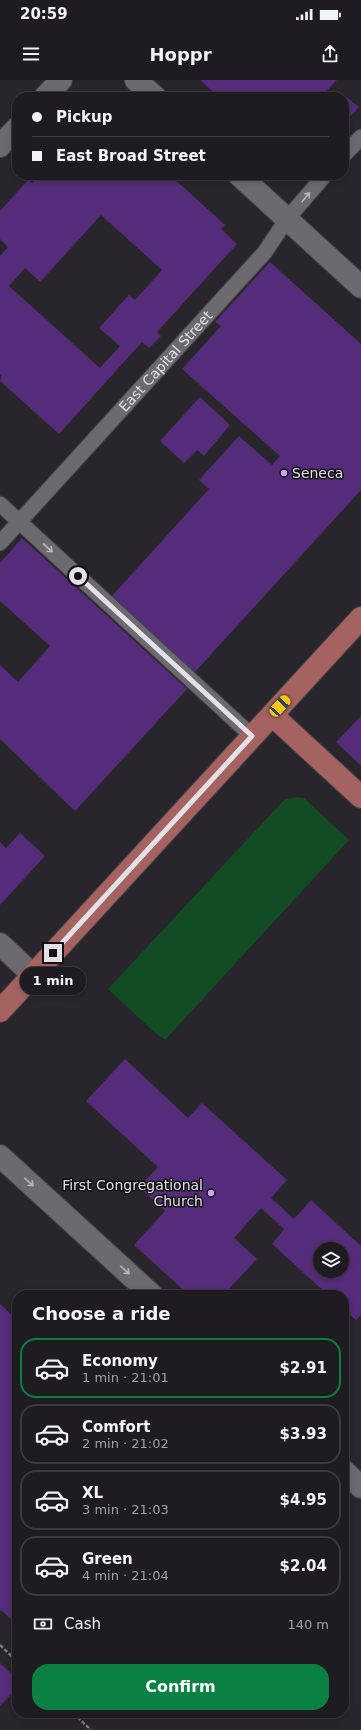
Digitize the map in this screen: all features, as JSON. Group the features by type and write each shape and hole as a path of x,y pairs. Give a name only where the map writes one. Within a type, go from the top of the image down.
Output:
{"main road":[{"path":"0,1011 361,618"},
{"path":"272,715 361,797"}],"street":[{"path":"50,92 61,80"},
{"path":"136,80 149,92"},
{"path":"0,146 12,133"},
{"path":"244,180 361,287"},
{"path":"0,944 34,975"},
{"path":"0,1156 147,1290"},
{"path":"349,1476 361,1487"}],"lane":[{"path":"349,150 361,137"},
{"name":"East Capital Street","path":"0,543 265,252 287,219 322,180"},
{"path":"0,504 252,736"}],"path":[{"path":"0,1645 12,1656"},
{"path":"78,1718 91,1730"}],"green space":[{"path":"295,797 304,798 349,840 165,1040 153,1031 108,989 284,800"}],"building":[{"path":"200,80 337,80 326,92 213,92"},
{"path":"349,99 359,107 349,118"},
{"path":"28,180 32,183 35,180 176,180 225,225 221,229 237,244 157,332 161,336 149,348 142,342 59,434 0,381 2,375 0,374 0,256 8,247 0,239 0,211","holes":["101,215 162,270 135,300 129,295 99,328 120,346 100,368 9,286 25,268 40,282"]},
{"name":"Seneca","path":"270,262 361,344 361,490 194,673 111,597 209,489 199,480 239,436 272,465 280,456 182,369 221,326 215,322"},
{"path":"200,397 230,425 204,456 197,450 184,463 160,441"},
{"path":"22,538 187,689 75,811 0,739 0,665 18,682 50,646 0,601 0,563"},
{"path":"361,716 361,766 336,742"},
{"path":"20,833 45,856 0,905 0,842 6,848"},
{"name":"First Congregational Church","path":"125,1059 188,1118 202,1103 287,1180 271,1198 294,1219 311,1200 361,1246 361,1315 356,1320 349,1314 349,1290 323,1290 272,1244 284,1229 261,1208 234,1238 257,1259 228,1290 184,1290 134,1245 165,1211 139,1187 158,1167 86,1101"},
{"path":"0,1304 12,1315 12,1618 11,1619 1,1610 0,1611"},
{"path":"0,1663 12,1674 12,1693 0,1706"}],"place":[{"name":"Seneca","path":"284,473"},
{"name":"First Congregational Church","path":"211,1193"}],"route":[{"path":"53,953 252,736 78,576"}]}
